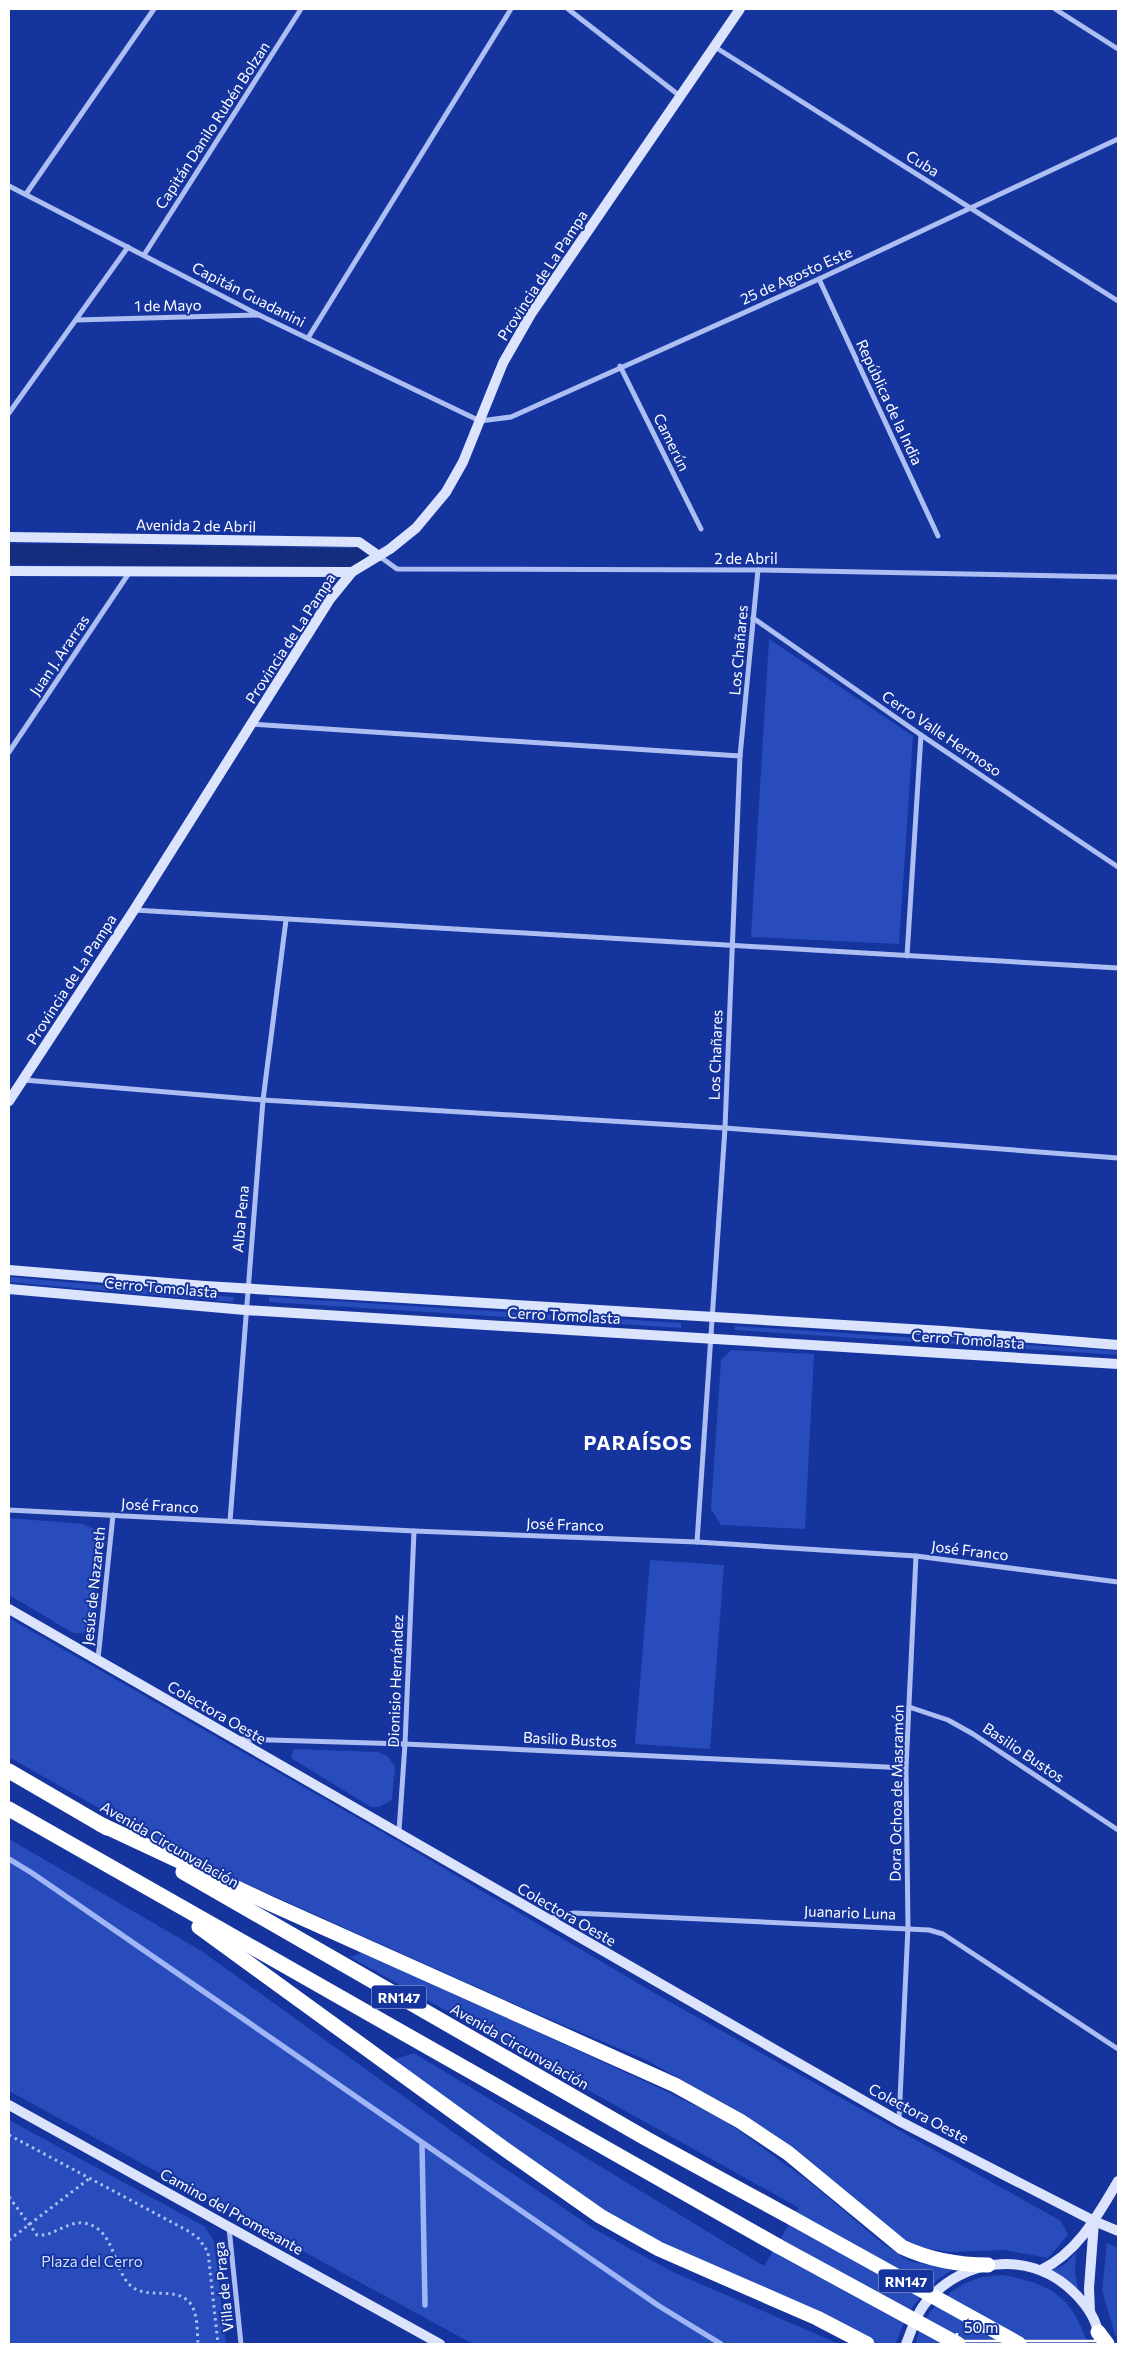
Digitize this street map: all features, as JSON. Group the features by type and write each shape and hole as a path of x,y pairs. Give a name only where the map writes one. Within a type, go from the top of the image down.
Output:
{"highway":[{"name":"Avenida Circunvalación","path":"9,1770 332,1960 1019,2344"},
{"name":"RN147","path":"9,1809 778,2246 958,2344"},
{"path":"100,1824 271,1904 675,2085 740,2121 788,2153 902,2247 924,2257 948,2262 988,2265"},
{"path":"144,1886 483,2134 600,2216 659,2249 817,2318 867,2344"}],"street":[{"path":"26,194 154,9"},
{"name":"Capitán Danilo Rubén Bolzan","path":"144,255 301,9"},
{"path":"308,338 511,9"},
{"path":"568,9 680,96"},
{"name":"Provincia de La Pampa","path":"9,1101 134,910 330,598 352,572 379,556 416,528 446,492 462,462 503,364 531,314 740,9"},
{"path":"1055,9 1118,49"},
{"name":"Cuba","path":"714,46 1118,300"},
{"name":"25 de Agosto Este","path":"480,421 511,416 819,279 1118,139"},
{"name":"Capitán Guadanini","path":"9,186 259,315 480,421"},
{"path":"9,413 128,247"},
{"name":"República de la India","path":"819,279 938,536"},
{"name":"1 de Mayo","path":"76,320 259,315"},
{"name":"Camerún","path":"620,366 700,529"},
{"name":"Avenida 2 de Abril","path":"9,537 359,542 379,556"},
{"name":"2 de Abril","path":"379,556 398,569 758,570 1118,577"},
{"name":"Los Chañares","path":"697,1542 725,1128 740,756 758,570"},
{"path":"9,572 352,572"},
{"name":"Juan J. Ararras","path":"9,752 129,573"},
{"name":"Cerro Valle Hermoso","path":"753,618 921,735 1118,868"},
{"path":"251,724 740,756"},
{"path":"907,956 921,735"},
{"path":"134,910 731,947 1118,968"},
{"name":"Alba Pena","path":"230,1521 246,1289 263,1100 286,920"},
{"path":"22,1080 263,1100 725,1128 1118,1158"},
{"name":"Cerro Tomolasta","path":"9,1270 246,1289 711,1317 1118,1345"},
{"name":"Cerro Tomolasta","path":"9,1289 245,1310 1118,1364"},
{"name":"José Franco","path":"9,1510 414,1531 697,1542 916,1556 1118,1582"},
{"name":"Jesús de Nazareth","path":"98,1659 113,1515"},
{"name":"Dionisio Hernández","path":"399,1832 405,1744 414,1531"},
{"name":"Dora Ochoa de Masramón","path":"899,2121 908,1927 906,1768 916,1556"},
{"name":"Colectora Oeste","path":"9,1609 899,2121 1094,2221 1118,2231"},
{"name":"Basilio Bustos","path":"909,1707 948,1720 973,1734 1118,1830"},
{"name":"Basilio Bustos","path":"232,1739 405,1744 906,1768"},
{"name":"Juanario Luna","path":"546,1919 574,1913 908,1927 943,1934 1118,2049"},
{"name":"Camino del Promesante","path":"9,2105 436,2343"},
{"path":"1041,2270 1058,2262 1069,2252 1094,2221 1118,2181"},
{"path":"1090,2312 1089,2288 1094,2221"},
{"name":"Villa de Praga","path":"229,2226 241,2344"},
{"path":"906,2344 914,2322 932,2295 944,2284 965,2272 988,2265 1015,2264 1041,2270 1066,2285 1077,2295 1090,2312 1102,2340"}],"path":[{"path":"9,2135 190,2232 205,2246 208,2252 218,2344"},
{"path":"9,2240 90,2178"},
{"path":"9,2197 36,2235 45,2236 68,2225 84,2223 96,2229 114,2250 128,2284 136,2291 181,2296 190,2304 195,2316 198,2344"}],"green space":[{"path":"9,545 355,547 354,562 9,561"},
{"path":"769,639 913,736 899,944 751,937"},
{"path":"9,1277 234,1297 233,1302 9,1282"},
{"path":"269,1297 681,1323 681,1328 269,1302"},
{"path":"735,1326 1118,1351 1118,1355 734,1330"},
{"path":"731,1350 814,1354 805,1529 721,1525 711,1509 721,1360"},
{"path":"9,1518 83,1524 96,1530 102,1542 91,1626 83,1633 73,1633 9,1595"},
{"path":"650,1560 724,1565 710,1749 635,1744"},
{"path":"9,1618 396,1840 656,1994 1061,2221 1068,2235 1048,2258 1004,2250 949,2252 910,2246 788,2146 729,2106 646,2060 528,2010 211,1868 153,1839 9,1757"},
{"path":"294,1749 378,1752 387,1756 395,1766 392,1800 379,1807 371,1807 291,1758"},
{"path":"9,1839 200,1950 485,2155 596,2230 673,2272 839,2344 473,2344 9,2091"},
{"path":"364,1952 670,2093 727,2122 811,2183 882,2243 909,2261 952,2270 932,2284 917,2301 905,2321 896,2344 877,2344 866,2335 699,2261 616,2219 392,2060 414,2053 764,2266 799,2208 350,1957"},
{"name":"Plaza del Cerro","path":"9,2120 204,2226 214,2241 226,2344 9,2344"},
{"path":"1107,2243 1118,2248 1118,2337 1115,2335 1102,2290"},
{"path":"1076,2253 1075,2270 1078,2291 1048,2272 1064,2265"},
{"path":"1003,2275 1035,2283 1058,2295 1067,2303 1074,2314 1088,2344 916,2344 923,2324 929,2314 945,2297 963,2284 973,2280"}],"waterway":[{"path":"9,554 356,558"},
{"path":"9,1859 659,2306 721,2344"},
{"path":"422,2144 425,2305"}],"district":[{"name":"PARAÍSOS","path":"638,1442"}]}
